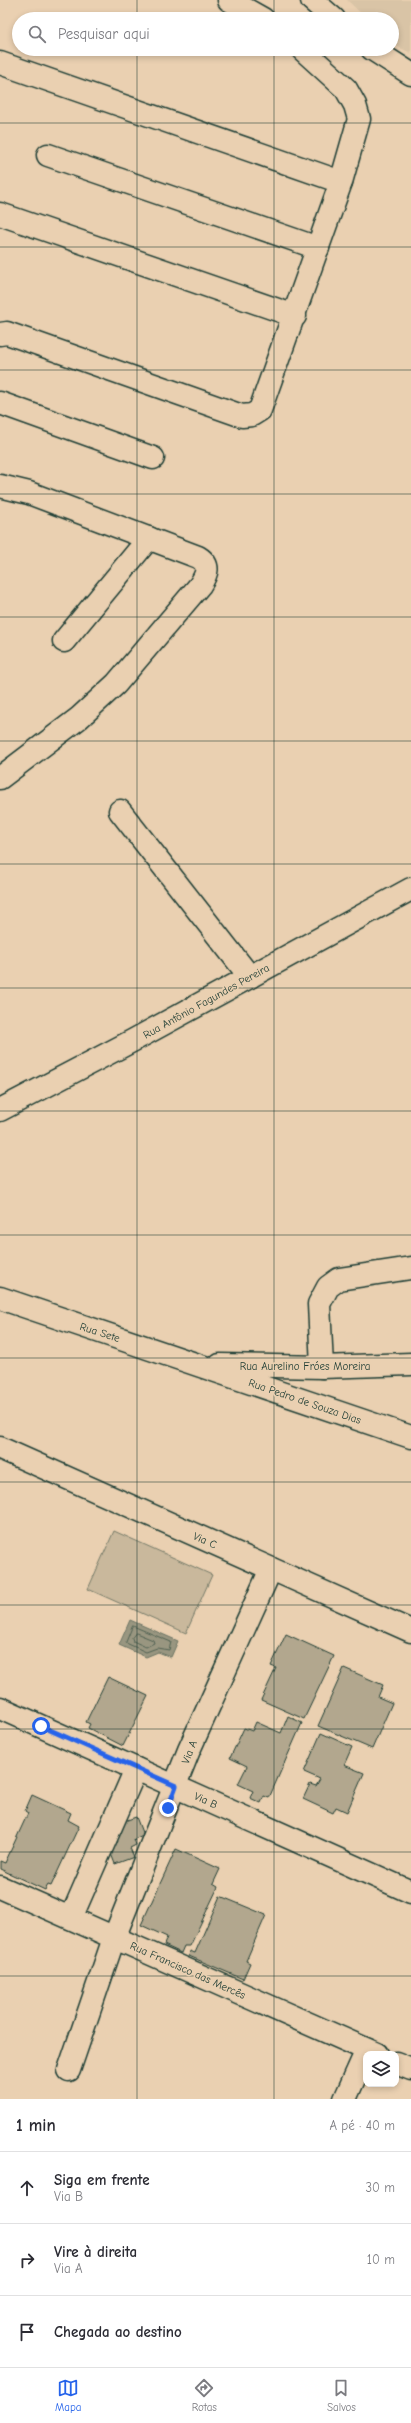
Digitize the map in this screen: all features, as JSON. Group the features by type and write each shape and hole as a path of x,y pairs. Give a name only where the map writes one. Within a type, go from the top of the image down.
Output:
{"street":[{"path":"229,0 250,12"},
{"path":"312,0 326,12"},
{"path":"0,334 7,333 242,416 252,416 260,410 295,316 341,182 359,120 355,105 346,89 310,56"},
{"path":"383,56 411,74"},
{"path":"0,63 341,182"},
{"path":"48,155 318,248"},
{"path":"0,214 295,316"},
{"path":"0,402 154,458"},
{"path":"0,486 29,493 149,538 205,561 208,568 206,577 116,684 79,718 0,778"},
{"path":"64,640 149,538"},
{"path":"120,811 250,977"},
{"name":"Rua Antônio Fagundes Pereira","path":"0,1110 250,977 411,889"},
{"path":"322,1367 319,1304 328,1287 339,1279 411,1268"},
{"name":"Rua Sete","path":"0,1298 199,1365"},
{"name":"Rua Aurelino Fróes Moreira","path":"199,1365 322,1367 411,1364"},
{"name":"Rua Pedro de Souza Dias","path":"199,1365 411,1437"},
{"name":"Via C","path":"0,1448 411,1631"},
{"name":"Via A","path":"69,2070 114,1938 190,1750 271,1569"},
{"name":"Via B","path":"0,1708 411,1892"},
{"path":"72,1918 136,1769"},
{"name":"Rua Francisco das Mercês","path":"0,1887 370,2051"},
{"path":"399,2063 411,2069"},
{"path":"345,2099 363,2068"}],"shaded area":[{"path":"347,0 411,0 411,53 399,47 399,12 360,12"},
{"path":"114,1531 212,1575 186,1633 88,1589"}],"water":[{"path":"130,1620 178,1641 171,1657 158,1652 146,1657 119,1645"}],"building":[{"path":"286,1634 334,1656 304,1719 261,1700 276,1668 271,1666"},
{"path":"344,1668 383,1685 378,1697 392,1703 372,1749 318,1726"},
{"path":"108,1677 148,1696 123,1746 88,1728 90,1724 86,1722"},
{"path":"288,1716 302,1723 269,1798 264,1796 261,1803 250,1798 253,1791 238,1784 247,1766 230,1758 244,1728 252,1731 256,1722 281,1733"},
{"path":"321,1733 352,1747 344,1765 364,1773 347,1812 336,1807 333,1813 303,1799 310,1784 316,1786 320,1779 304,1772"},
{"path":"32,1795 71,1813 68,1820 79,1826 51,1886 48,1885 45,1890 0,1869 0,1861 5,1863 28,1813 25,1811"},
{"path":"136,1817 143,1835 134,1839 136,1845 130,1848 134,1857 115,1864 108,1846 118,1842 116,1837 120,1835 116,1824"},
{"path":"176,1849 220,1869 213,1884 218,1887 190,1946 184,1946 181,1953 164,1945 167,1937 141,1925"},
{"path":"220,1896 266,1915 246,1961 250,1963 243,1979 189,1956 190,1951 195,1953"}],"route":[{"path":"41,1726 176,1786 168,1808"}]}
